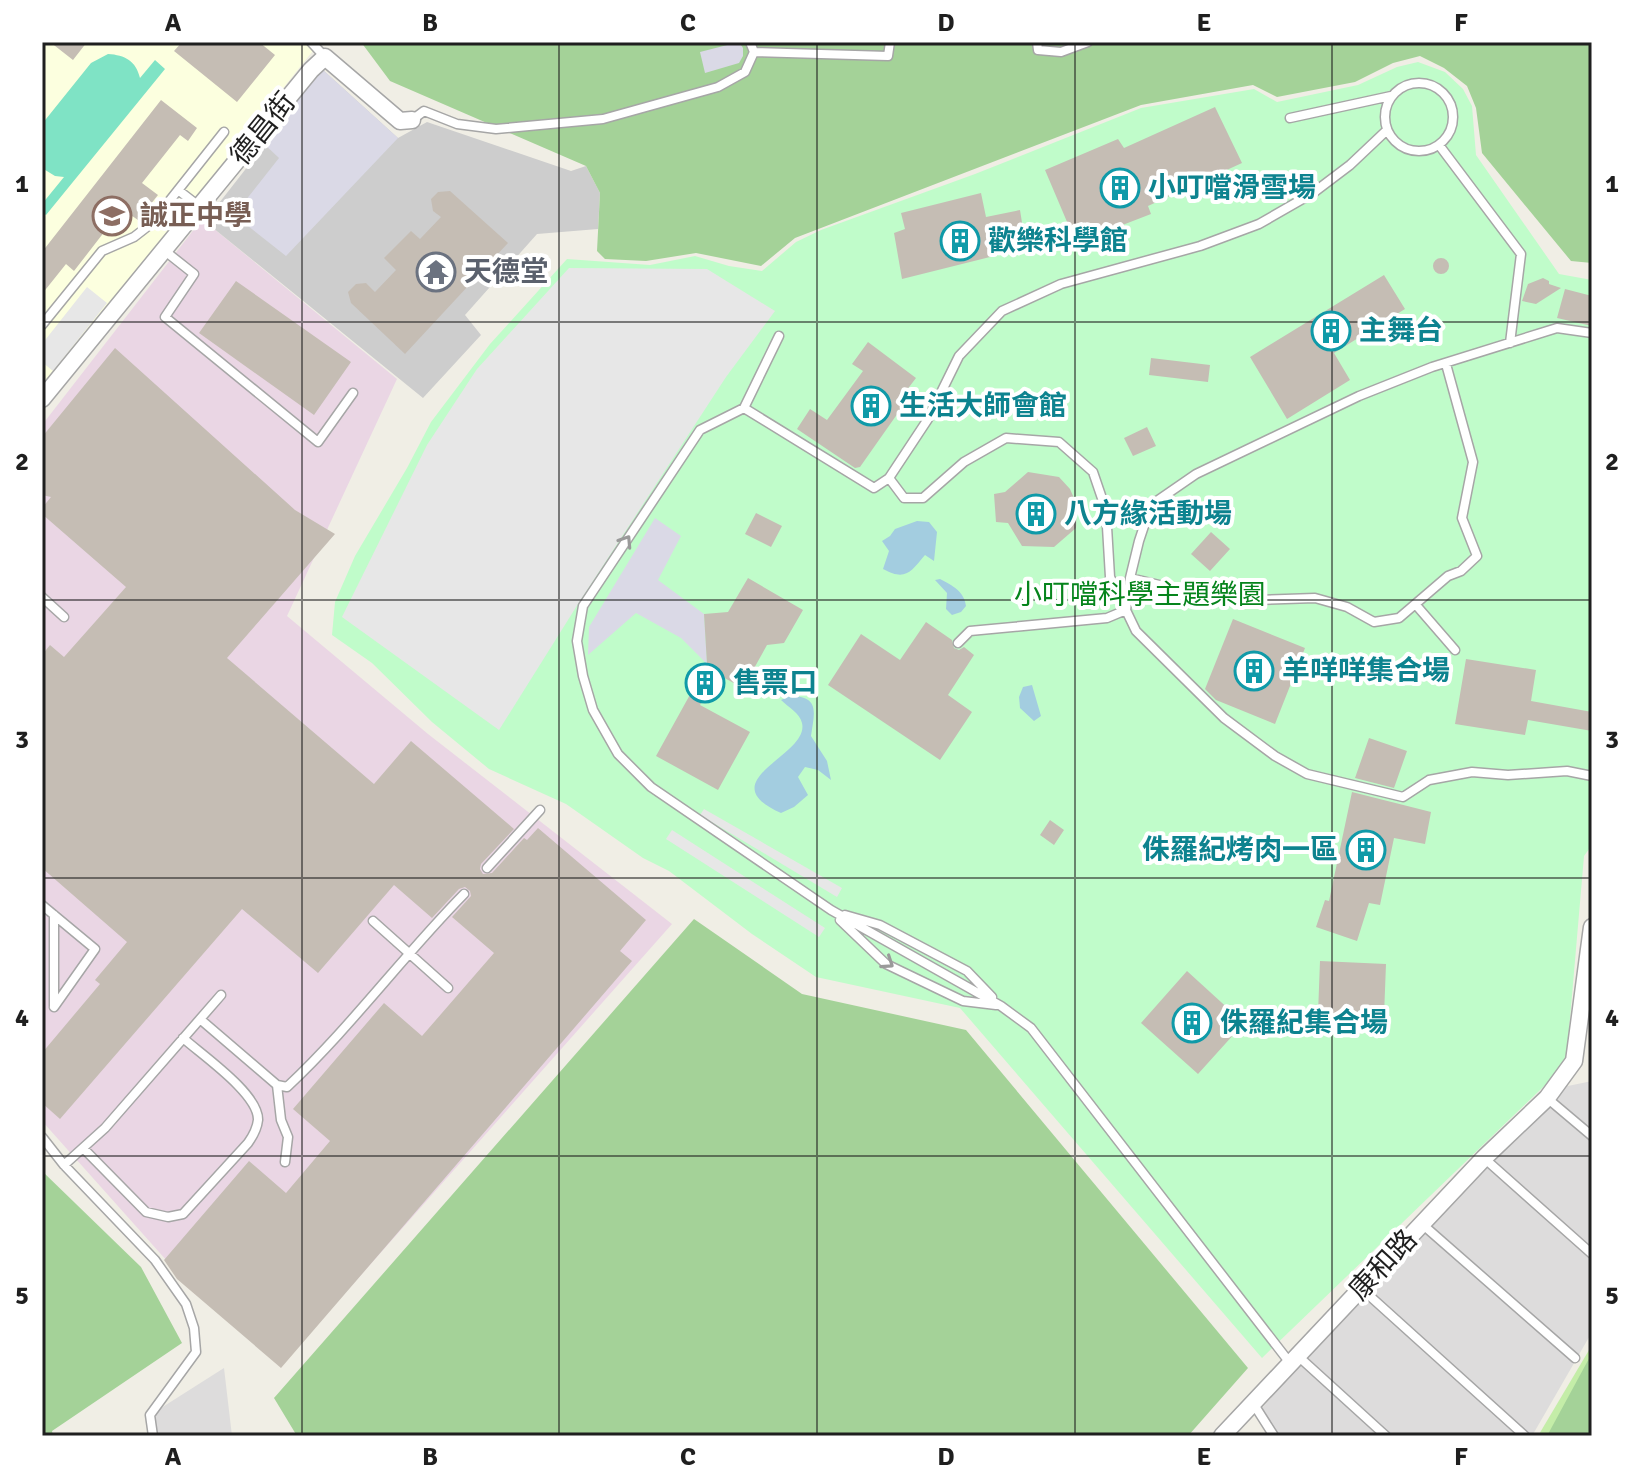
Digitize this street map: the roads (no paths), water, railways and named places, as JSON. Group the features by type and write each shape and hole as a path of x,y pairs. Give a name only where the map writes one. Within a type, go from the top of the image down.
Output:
{"street":[{"path":"325,57 400,121 412,120"},
{"name":"德昌街","path":"42,399 311,70 325,57"},
{"name":"康和路","path":"1222,1436 1484,1158 1547,1098 1574,1061 1592,927"}],"lane":[{"path":"311,42 325,57"},
{"path":"412,120 424,111 457,124 496,129 603,119 718,87 745,72 754,52 750,42"},
{"path":"754,52 888,56 890,42"},
{"path":"1037,42 1038,50 1061,52 1088,42"},
{"path":"1290,118 1391,96 1400,88 1423,82 1444,92 1451,102 1454,114 1452,126 1439,145 1428,150 1409,150 1399,145 1387,130 1384,119 1391,96"},
{"path":"744,408 874,488 889,478 928,419 959,356 1002,311 1061,284 1200,246 1259,224 1313,193 1350,165 1387,130"},
{"path":"42,325 102,251 134,237 152,223 224,132"},
{"path":"1439,145 1521,254 1510,343"},
{"path":"178,190 201,207"},
{"path":"165,251 194,274 165,317 318,442 353,393"},
{"path":"1126,610 1130,578 1151,505 1196,474 1359,396 1432,367 1557,328 1592,333"},
{"path":"779,336 744,408 700,430 583,606 577,641 593,710 618,754 651,787 831,910 1001,1006 1031,1028 1294,1360 1386,1436"},
{"path":"1130,578 1226,601 1315,598 1347,607 1374,622 1399,618 1477,556 1462,518 1473,462 1446,364"},
{"path":"889,478 904,498 923,498 964,462 1006,438 1059,442 1093,472 1106,510 1110,577 1136,631 1224,718 1275,756 1307,774 1403,797 1429,780 1472,772 1508,775 1567,771 1592,776"},
{"path":"42,597 64,617"},
{"path":"1416,605 1455,650"},
{"path":"958,643 970,631 1107,618 1126,610"},
{"path":"487,868 540,810"},
{"path":"200,1019 277,1085 287,1087 330,1047 464,894"},
{"path":"42,905 95,949 54,1007 54,915"},
{"path":"831,910 886,964 963,1001 1001,1006"},
{"path":"373,921 448,988"},
{"path":"42,938 54,939"},
{"path":"64,1165 105,1128 221,995"},
{"path":"83,1148 146,1212 168,1217 183,1214 202,1194 248,1143 258,1121 251,1100 183,1038"},
{"path":"277,1085 281,1120 288,1137 285,1162"},
{"path":"1547,1098 1592,1136"},
{"path":"42,1137 64,1165 155,1260 186,1304 194,1328 196,1352 150,1415 153,1436"},
{"path":"1484,1158 1592,1254"},
{"path":"1422,1224 1575,1358"},
{"path":"1362,1289 1525,1436"},
{"path":"1253,1402 1274,1436"}],"water":[{"path":"917,521 929,522 937,532 934,561 925,555 911,571 902,575 883,569 889,551 882,541 895,529"},
{"path":"940,579 963,596 966,606 961,612 952,615 946,609 947,593 935,580"},
{"path":"1032,685 1041,716 1034,721 1020,708 1019,697 1023,687"},
{"path":"790,696 807,699 811,703 814,714 811,736 827,761 831,780 818,770 805,767 798,777 808,795 781,813 761,801 755,790 758,779 767,768 800,735 801,719 781,700"}],"place":[{"name":"小叮噹滑雪場","path":"1120,188"},
{"name":"誠正中學","path":"112,216"},
{"name":"歡樂科學館","path":"960,241"},
{"name":"天德堂","path":"436,272"},
{"name":"主舞台","path":"1331,331"},
{"name":"生活大師會館","path":"871,406"},
{"name":"八方緣活動場","path":"1036,514"},
{"name":"羊咩咩集合場","path":"1254,671"},
{"name":"售票口","path":"705,683"},
{"name":"侏羅紀烤肉一區","path":"1366,850"},
{"name":"侏羅紀集合場","path":"1192,1023"}],"park label":[{"name":"小叮噹科學主題樂園","path":"1140,595"}]}
